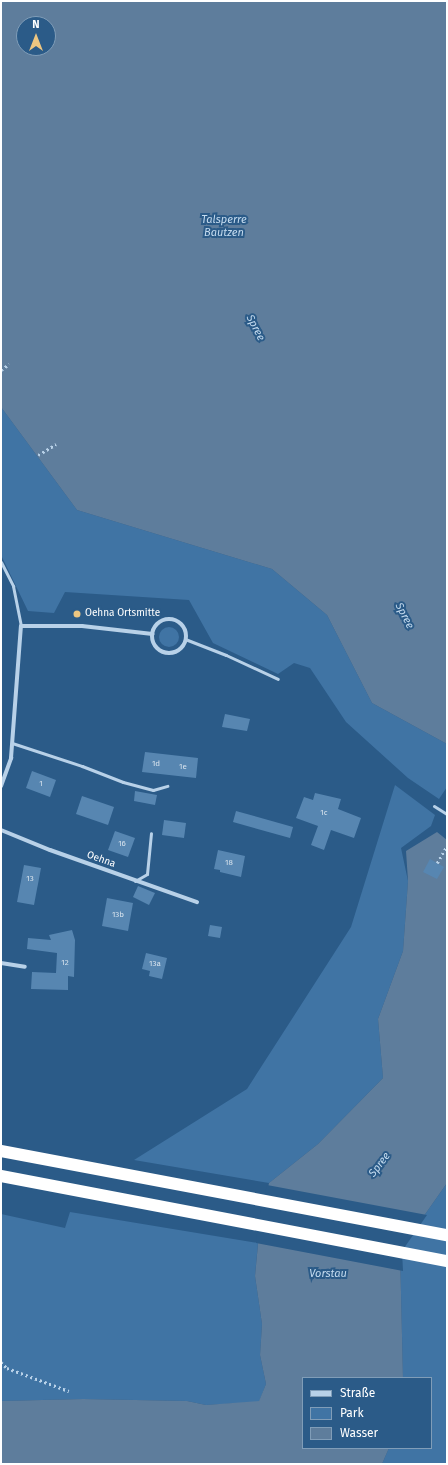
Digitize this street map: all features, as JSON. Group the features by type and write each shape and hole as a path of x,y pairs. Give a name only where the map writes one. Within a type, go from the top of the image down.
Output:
{"highway":[{"path":"1,1151 447,1235"},
{"path":"1,1176 447,1261"}],"street":[{"path":"166,620 172,620 181,625 184,629 185,639 180,649 169,653 164,652 155,645 152,634 157,625 166,620"},
{"path":"1,786 11,758 22,626 82,626 152,634"},
{"name":"Oehna","path":"1,830 135,881 197,902"},
{"path":"1,963 26,967"}],"lane":[{"path":"1,562 13,586 22,626"},
{"path":"185,639 226,655 278,679"},
{"path":"12,743 82,766 123,782 153,790 167,786"},
{"path":"434,806 447,814"},
{"path":"135,881 147,874 151,833"}],"path":[{"path":"1,370 9,364"},
{"path":"38,455 56,444"},
{"path":"437,863 447,846"},
{"path":"1,1362 7,1368 69,1391"}],"green space":[{"path":"1,407 77,510 272,569 327,615 372,703 447,744 447,787 439,799 408,778 346,722 310,668 294,663 278,674 213,643 189,600 65,592 54,613 28,611 1,555"},
{"path":"169,627 176,630 179,637 176,644 169,647 162,644 159,637 162,630"},
{"path":"395,785 435,815 431,826 401,848 408,881 403,951 378,1019 383,1078 318,1144 269,1183 134,1160 247,1089 351,927"},
{"path":"447,1183 447,1464 382,1464 389,1449 432,1449 432,1377 403,1377 400,1250"},
{"path":"70,1212 258,1243 255,1276 262,1324 260,1355 266,1384 259,1402 206,1405 187,1401 83,1399 1,1401 1,1214 65,1228"}],"water":[{"name":"Talsperre Bautzen","path":"1,1 447,1 447,744 372,703 327,615 272,569 77,510 1,407"},
{"name":"Vorstau","path":"437,832 447,840 447,1183 400,1250 403,1377 302,1377 302,1449 389,1449 382,1464 1,1464 1,1401 83,1399 187,1401 206,1405 259,1401 266,1384 260,1355 262,1324 255,1276 260,1223 269,1183 318,1144 383,1078 378,1019 403,951 408,881 406,851"}],"pier":[{"path":"267,1185 427,1215 402,1251 403,1271 256,1243 258,1223"}],"building":[{"path":"225,714 250,719 247,731 222,727"},
{"path":"145,752 198,758 196,778 142,772"},
{"path":"32,771 56,780 50,797 26,788"},
{"path":"135,791 157,795 155,805 134,801"},
{"path":"315,793 341,799 338,809 361,818 354,838 331,830 324,850 311,845 318,826 296,818 304,797 313,800"},
{"path":"82,796 114,807 108,825 76,814"},
{"path":"236,811 293,827 290,838 233,822"},
{"path":"164,820 186,823 184,838 162,835"},
{"path":"115,831 135,838 128,857 108,850"},
{"path":"218,850 245,856 241,877 214,869"},
{"path":"430,859 444,867 437,879 423,872"},
{"path":"24,865 41,868 34,905 17,902"},
{"path":"138,886 155,893 149,905 133,897"},
{"path":"107,898 133,903 128,931 102,926"},
{"path":"210,925 222,927 220,938 208,936"},
{"path":"72,930 75,940 74,977 68,976 68,990 31,989 32,972 56,973 57,953 27,949 28,938 51,940 49,935"},
{"path":"146,953 167,958 162,979 149,976 150,971 142,969"}],"place":[{"name":"Oehna Ortsmitte","path":"77,614"}],"water label":[{"name":"Spree","path":"255,328"},
{"name":"Spree","path":"404,616"},
{"name":"Spree","path":"380,1165"}]}
